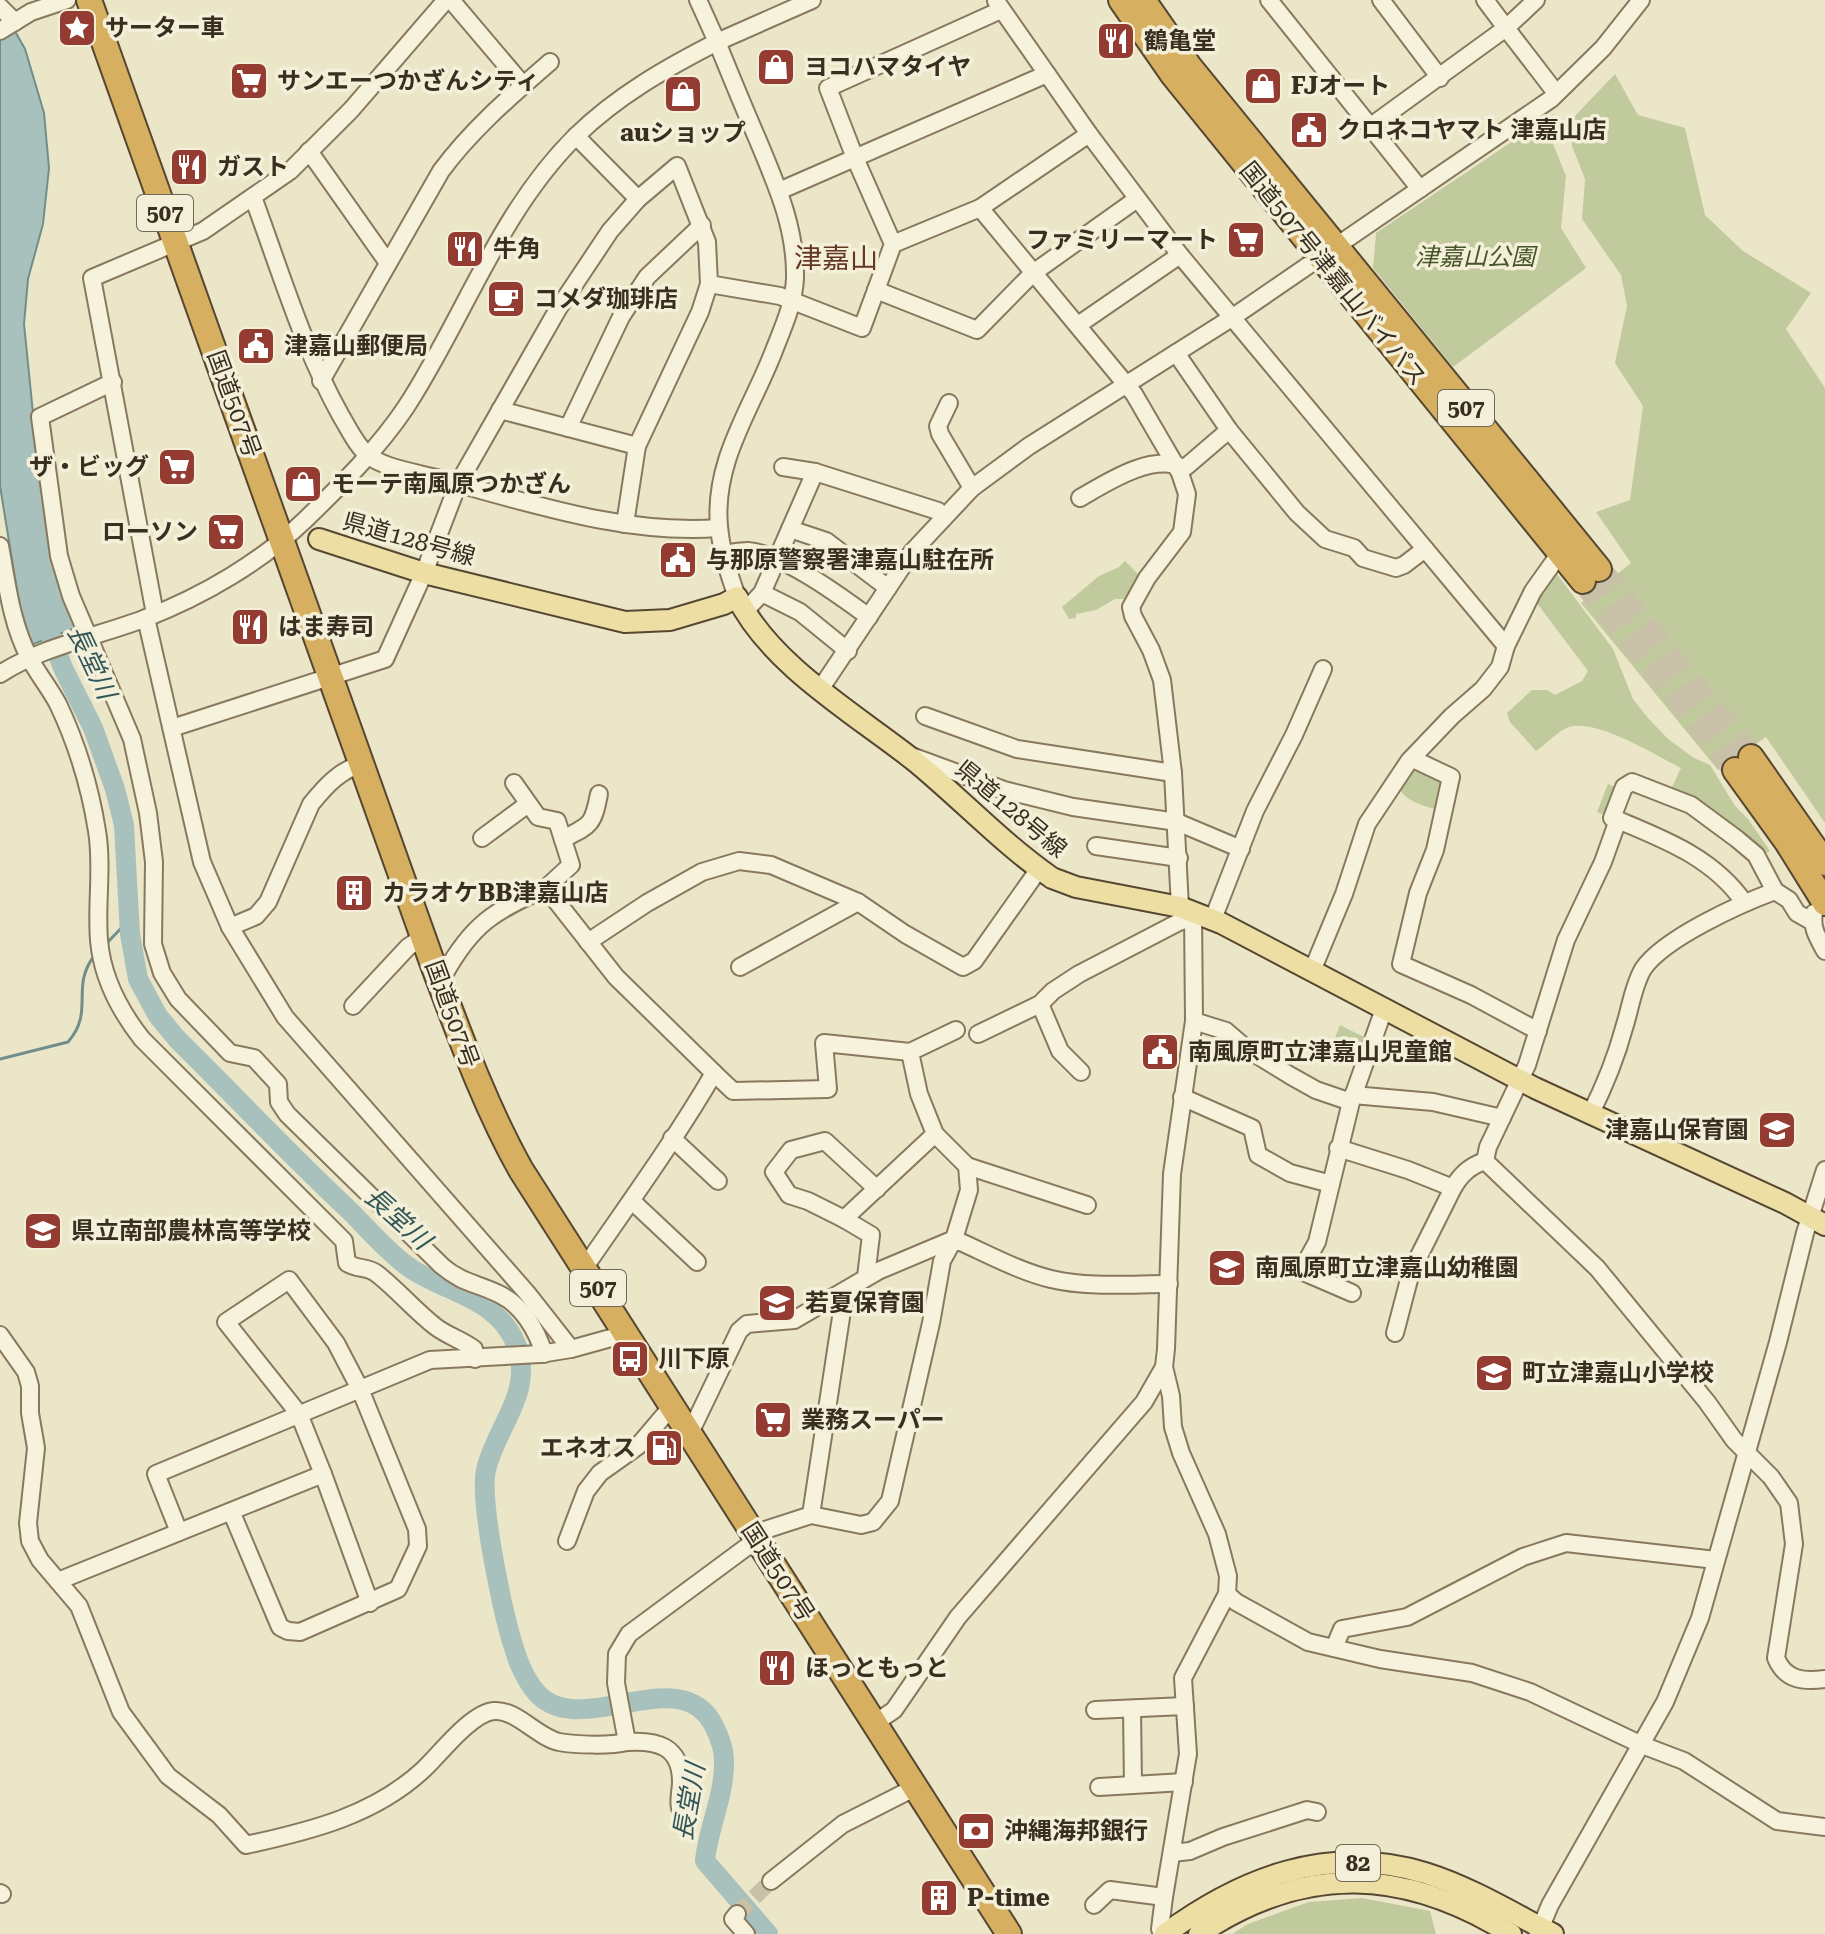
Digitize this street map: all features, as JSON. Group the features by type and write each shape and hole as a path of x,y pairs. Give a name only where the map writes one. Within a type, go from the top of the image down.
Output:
{"highway":[{"name":"国道507号","path":"89,0 423,937 466,1054 500,1132 521,1170 1009,1934"},
{"name":"国道507号津嘉山バイパス","path":"1121,0 1173,75 1326,252 1591,575 1560,553 1326,252 1143,0"},
{"path":"1818,904 1743,763 1825,863"}],"main road":[{"name":"県道128号線","path":"319,539 424,573 625,622 670,620 724,604 741,604 802,676 905,754 1039,869 1067,885 1195,914 1590,1115 1742,1183 1817,1221"},
{"name":"82","path":"1164,1934 1219,1897 1263,1878 1305,1867 1348,1863 1385,1865 1426,1873 1471,1891 1544,1932"},
{"name":"82","path":"1199,1934 1251,1903 1288,1891 1325,1884 1369,1883 1405,1887 1436,1896 1465,1907 1511,1934"}],"street":[{"path":"0,7 8,26 31,12 67,0"},
{"path":"523,85 448,0 351,110 290,171 203,231 92,278 113,382 172,728 202,862 230,927 285,1017 527,1293 571,1349"},
{"path":"698,0 779,191 789,221 794,251 792,301 772,357 725,464 718,506 723,554 741,604 762,593 815,472"},
{"path":"0,674 33,656 151,616 229,577 282,540 369,456 406,407 495,245 541,178 576,136 663,69 812,0"},
{"path":"1269,0 1420,189"},
{"path":"1381,0 1440,78"},
{"path":"1485,0 1556,93"},
{"path":"1371,126 1506,28 1536,0"},
{"path":"821,688 912,552 972,488 1029,446 1233,317 1492,141 1556,93 1603,48 1641,0"},
{"path":"709,284 780,296 862,328 893,244 828,88 998,5 1180,255 1506,646"},
{"path":"321,381 428,192 461,144 550,62"},
{"path":"779,191 1047,74"},
{"path":"893,244 980,208 1089,134"},
{"path":"576,136 638,199"},
{"path":"309,151 388,263"},
{"path":"172,728 385,659 424,573 458,484 584,268 638,199 677,166 707,242 709,284 700,312 637,446 625,524"},
{"path":"253,197 321,381 353,437 369,456 458,484 625,524 719,528"},
{"path":"876,290 977,330 1033,273 1137,199"},
{"path":"980,208 1127,386 1176,464 1187,494 1182,532 1147,578 1131,607 1162,680 1179,858 1195,914 1194,1021 1172,1174 1164,1367 1171,1396 1173,1427 1224,1556 1227,1594 1183,1678 1188,1754 1164,1897 1160,1929 1164,1934"},
{"path":"568,428 621,317 647,277 702,225"},
{"path":"1078,325 1180,255"},
{"path":"1176,353 1229,430 1297,513 1325,539 1354,548 1363,558 1396,568 1425,549"},
{"path":"113,382 40,417 59,556 86,636 120,695"},
{"path":"949,403 938,426 940,434 972,488"},
{"path":"500,410 637,446"},
{"path":"1080,498 1140,467 1161,463 1183,468 1229,430"},
{"path":"783,467 815,472 938,511 943,516"},
{"path":"790,529 826,541 888,588"},
{"path":"0,546 3,584 13,614 58,705 84,769 100,862 100,949 124,1016 142,1039 344,1241 347,1263 354,1268 373,1270 441,1331 462,1339 474,1349 478,1359"},
{"path":"723,554 751,551 775,560 807,574 869,617"},
{"path":"1312,971 1344,894 1367,824 1409,761 1483,689 1500,667 1506,646 1533,591 1560,553"},
{"path":"762,593 800,612 848,651"},
{"path":"102,649 120,695 148,813 154,862 153,944 162,973 178,999 230,1053 254,1058 278,1084 279,1102 287,1114 442,1266 457,1279 513,1302 538,1335 542,1354"},
{"path":"978,1034 1040,1004 1079,974 1195,914 1241,849 1255,811 1323,669"},
{"path":"925,716 1017,749 1173,773"},
{"path":"905,754 1004,790 1073,807 1177,822 1241,849"},
{"path":"1413,759 1451,777 1435,850 1418,893 1401,964 1471,995 1538,1031"},
{"path":"230,927 256,916 268,902 311,804 321,791 354,766 363,765"},
{"path":"1612,818 1624,787 1632,782 1691,805 1756,855 1775,891 1789,900 1797,913 1818,904 1815,933 1825,951"},
{"path":"438,977 444,975 478,925 495,912 546,888 571,865 557,821 538,817 514,783"},
{"path":"563,839 590,826 599,794"},
{"path":"482,838 528,804"},
{"path":"1485,1161 1488,1147 1520,1080 1538,1031 1566,940 1603,862 1618,820 1681,847 1718,871 1744,902"},
{"path":"1096,846 1179,858"},
{"path":"588,942 702,872 739,861 771,865 858,902 905,934 963,967 974,961 1039,869"},
{"path":"546,888 616,977 733,1091 828,1089 824,1043 910,1052 956,1030"},
{"path":"1590,1115 1608,1075 1643,970 1678,939 1744,902 1775,891"},
{"path":"740,967 858,902"},
{"path":"353,1006 408,947 423,937"},
{"path":"1040,1004 1060,1051 1081,1072"},
{"path":"1352,1293 1301,1271 1317,1242 1352,1098 1384,1009"},
{"path":"1194,1021 1226,1031 1247,1049 1316,1090 1352,1098 1433,1102 1502,1118"},
{"path":"910,1052 919,1094 935,1134 967,1166 1087,1205"},
{"path":"585,1267 632,1201 714,1073"},
{"path":"1182,1097 1252,1128 1258,1155 1290,1173 1331,1184"},
{"path":"844,1219 935,1134"},
{"path":"672,1138 718,1181"},
{"path":"866,1277 871,1235 808,1201 789,1195 774,1172 791,1150 825,1141 877,1189"},
{"path":"1338,1148 1453,1188"},
{"path":"1395,1333 1411,1272 1453,1188 1459,1177 1473,1165 1485,1161"},
{"path":"1485,1161 1597,1268 1707,1402 1734,1440 1771,1477 1789,1503 1794,1544 1776,1658 1787,1675 1797,1679 1825,1679"},
{"path":"627,1742 616,1683 617,1654 629,1634 757,1539 762,1531 811,1515 861,1525 873,1522 890,1501 942,1261 965,1210 969,1190 967,1166"},
{"path":"1544,1932 1550,1905 1642,1745 1679,1672 1700,1618 1817,1221 1825,1170"},
{"path":"632,1201 697,1262"},
{"path":"690,1433 739,1331 747,1324 794,1320 866,1277 954,1239 1053,1280 1114,1285 1169,1284"},
{"path":"231,1511 280,1627 300,1632 370,1603 398,1589 418,1546 417,1529 360,1389 336,1343 289,1280 226,1322 299,1414 370,1603"},
{"path":"811,1515 845,1291"},
{"path":"179,1532 156,1474 430,1360 542,1354 618,1336 625,1330"},
{"path":"0,1335 26,1372 30,1386 30,1413 36,1448 28,1523 30,1541 40,1560 79,1606 121,1712 168,1776 219,1815 246,1845 347,1819 409,1783 478,1716 496,1710 559,1742 649,1740 665,1746 677,1761 681,1780 680,1808"},
{"path":"875,1723 894,1710 958,1617 1144,1402 1164,1367"},
{"path":"567,1541 586,1491 600,1473 638,1446 672,1406"},
{"path":"58,1581 323,1474"},
{"path":"1334,1648 1342,1629 1407,1617 1523,1557 1566,1543 1716,1560"},
{"path":"1227,1594 1308,1642 1380,1659 1472,1673 1530,1692 1642,1745 1684,1761 1777,1821 1825,1827"},
{"path":"1095,1710 1185,1706"},
{"path":"1132,1709 1133,1785"},
{"path":"1099,1787 1184,1782"},
{"path":"771,1881 843,1824 914,1788"},
{"path":"1172,1853 1190,1851 1307,1810 1317,1812"},
{"path":"1094,1905 1110,1890 1164,1897"},
{"path":"737,1914 733,1919 746,1934"}],"green space":[{"path":"1615,74 1638,115 1685,128 1705,215 1743,251 1811,293 1786,329 1825,388 1825,823 1766,737 1718,770 1581,603 1631,563 1596,512 1630,500 1643,406 1615,363 1627,306 1621,275 1582,219 1585,179 1572,146 1572,119"},
{"name":"津嘉山公園","path":"1553,114 1551,139 1566,176 1561,228 1586,268 1453,367 1373,268 1376,233"},
{"path":"1125,561 1141,577 1124,599 1115,599 1096,610 1076,614 1076,618 1069,619 1062,607 1099,576"},
{"path":"1554,570 1613,649 1633,699 1668,739 1694,758 1710,765 1735,806 1770,851 1766,853 1669,793 1681,768 1643,748 1599,729 1573,726 1558,733 1536,751 1510,722 1507,713 1532,690 1547,690 1555,695 1582,681 1588,671 1536,602"},
{"path":"1412,767 1446,779 1442,811 1412,801 1398,788"},
{"path":"1608,784 1620,789 1610,817 1597,812"},
{"path":"1340,1025 1368,1039 1358,1064 1333,1053 1331,1048"},
{"path":"1362,1898 1430,1911 1436,1934 1232,1934 1248,1924 1309,1902"}],"water":[{"path":"9,32 16,33 25,49 44,113 49,168 43,224 28,279 24,324 43,483 78,627 31,645 19,603 0,486 0,38"}],"waterway":[{"name":"長堂川","path":"41,611 63,668 93,728 115,789 124,825 130,934 138,979 158,1016 177,1039 391,1252 420,1274 482,1305 507,1328 521,1361 521,1378 512,1408 491,1454 485,1486 494,1561 519,1663 536,1692 555,1705 577,1709 678,1699 699,1707 716,1730 724,1760 722,1786 705,1861 768,1934"},
{"path":"105,945 129,920"},
{"path":"0,1059 68,1042 80,1020 84,979 94,956"}],"tunnel":[{"path":"1599,569 1751,757"},
{"path":"1583,581 1735,770"},
{"path":"737,1914 771,1881"}],"place":[{"name":"サーター車","path":"77,28"},
{"name":"鶴亀堂","path":"1116,41"},
{"name":"ヨコハマタイヤ","path":"776,67"},
{"name":"サンエーつかざんシティ","path":"249,81"},
{"name":"FJオート","path":"1263,86"},
{"name":"auショップ","path":"683,94"},
{"name":"クロネコヤマト 津嘉山店","path":"1309,130"},
{"name":"ガスト","path":"189,167"},
{"name":"ファミリーマート","path":"1246,240"},
{"name":"牛角","path":"465,249"},
{"name":"コメダ珈琲店","path":"506,299"},
{"name":"津嘉山郵便局","path":"256,346"},
{"name":"ザ・ビッグ","path":"177,467"},
{"name":"モーテ南風原つかざん","path":"303,484"},
{"name":"ローソン","path":"226,532"},
{"name":"与那原警察署津嘉山駐在所","path":"678,560"},
{"name":"はま寿司","path":"250,627"},
{"name":"カラオケBB津嘉山店","path":"354,893"},
{"name":"南風原町立津嘉山児童館","path":"1160,1052"},
{"name":"津嘉山保育園","path":"1777,1130"},
{"name":"県立南部農林高等学校","path":"43,1231"},
{"name":"南風原町立津嘉山幼稚園","path":"1227,1268"},
{"name":"若夏保育園","path":"777,1303"},
{"name":"川下原","path":"630,1359"},
{"name":"町立津嘉山小学校","path":"1494,1373"},
{"name":"業務スーパー","path":"773,1420"},
{"name":"エネオス","path":"664,1448"},
{"name":"ほっともっと","path":"777,1668"},
{"name":"沖縄海邦銀行","path":"976,1831"},
{"name":"P-time","path":"939,1898"}],"district":[{"name":"津嘉山","path":"836,258"}]}
